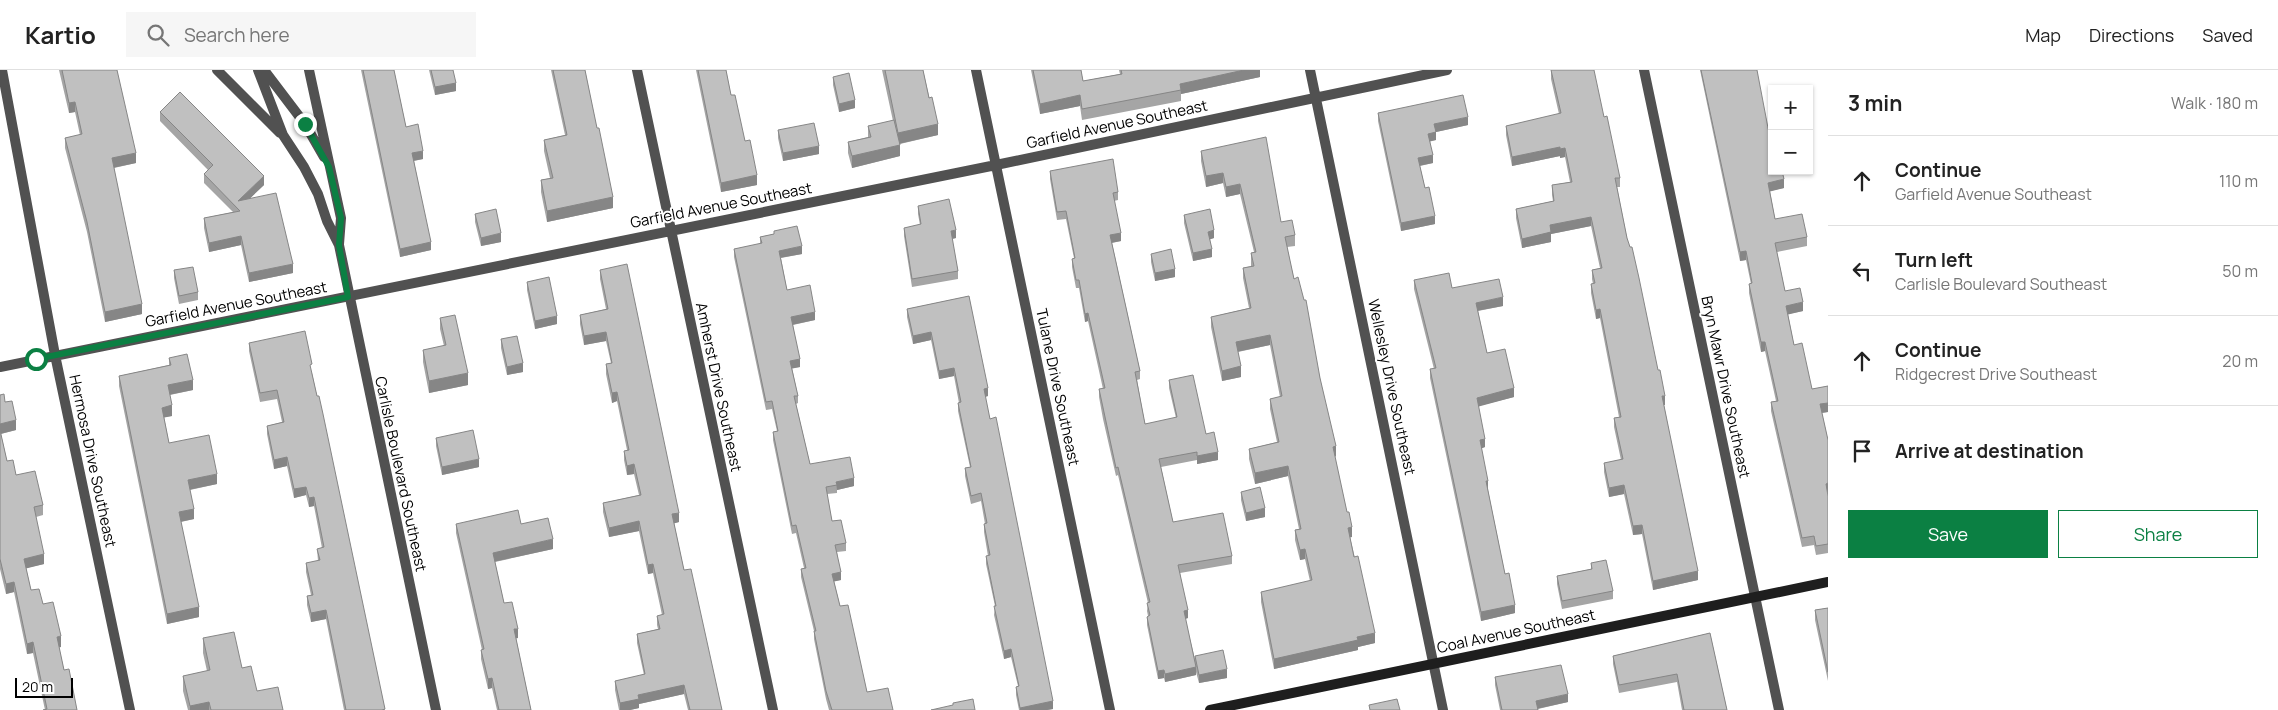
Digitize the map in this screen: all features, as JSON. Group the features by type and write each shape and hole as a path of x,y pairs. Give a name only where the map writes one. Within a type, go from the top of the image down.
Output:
{"main road":[{"name":"Coal Avenue Southeast","path":"1210,710 1828,582"}],"street":[{"name":"Hermosa Drive Southeast","path":"2,70 55,355 130,710"},
{"path":"217,70 283,135"},
{"name":"Carlisle Boulevard Southeast","path":"258,70 283,135 304,167 318,194 327,221 339,245"},
{"path":"264,70 305,124 329,167"},
{"name":"Carlisle Boulevard Southeast","path":"309,70 341,218 339,245 348,297 436,710"},
{"name":"Amherst Drive Southeast","path":"637,70 773,710"},
{"name":"Tulane Drive Southeast","path":"976,70 1110,710"},
{"name":"Wellesley Drive Southeast","path":"1310,70 1443,710"},
{"name":"Garfield Avenue Southeast","path":"0,366 996,165 1447,70"},
{"name":"Bryn Mawr Drive Southeast","path":"1644,70 1779,710"}],"building":[{"path":"62,70 117,70 136,153 112,158 142,304 105,312 87,222 65,138 82,134 75,102 69,103"},
{"path":"363,70 394,70 406,127 418,124 423,151 412,153 431,242 400,249"},
{"path":"431,70 453,70 456,83 435,87"},
{"path":"553,70 585,70 613,197 547,211 541,180 553,178 544,140 567,135"},
{"path":"698,70 726,70 731,95 735,95 745,141 750,140 757,175 721,183"},
{"path":"885,70 923,70 929,98 932,97 938,124 898,133"},
{"path":"1033,70 1081,70 1083,81 1122,74 1121,70 1244,70 1180,84 1181,90 1082,109 1080,95 1040,104"},
{"path":"1551,70 1594,70 1604,117 1607,116 1620,178 1615,178 1627,238 1630,247 1632,247 1658,370 1660,370 1665,396 1662,396 1698,571 1653,581 1642,525 1633,526 1624,485 1609,488 1604,463 1623,459 1614,418 1621,417 1600,309 1596,310 1591,284 1595,283 1592,270 1602,268 1591,217 1550,225 1551,232 1522,239 1516,209 1554,201 1552,185 1572,182 1565,148 1560,149 1560,147 1512,157 1506,126 1561,113"},
{"path":"1701,70 1757,70 1768,128 1768,175 1783,175 1784,179 1768,183 1775,219 1802,214 1807,237 1775,243 1785,291 1800,288 1803,302 1786,306 1794,345 1802,343 1812,389 1828,386 1828,403 1820,404 1828,440 1828,483 1826,484 1828,496 1828,544 1816,546 1814,536 1802,538 1771,402 1778,401 1765,342 1761,342 1749,284 1752,283 1746,251 1740,252"},
{"path":"849,73 855,100 839,104 833,77"},
{"path":"180,92 264,176 238,201 276,193 293,264 249,273 241,236 209,243 204,218 240,211 204,174 213,165 160,112"},
{"path":"1463,95 1468,117 1434,124 1436,132 1428,134 1433,155 1418,158 1425,188 1429,187 1435,216 1401,223 1378,113"},
{"path":"894,120 900,145 852,156 848,142 871,137 868,126"},
{"path":"814,123 819,146 783,153 778,130"},
{"path":"1266,137 1281,222 1292,220 1295,235 1285,237 1294,279 1298,277 1304,300 1306,300 1320,378 1336,446 1333,447 1352,527 1348,528 1354,557 1358,556 1375,633 1357,637 1358,640 1274,659 1261,592 1312,580 1305,549 1300,550 1295,530 1301,529 1288,466 1255,473 1249,449 1279,442 1270,399 1282,396 1270,335 1236,342 1241,366 1222,371 1211,317 1251,308 1243,268 1254,266 1251,253 1256,252 1240,184 1226,187 1223,173 1206,176 1201,151"},
{"path":"1113,159 1118,192 1113,193 1121,233 1110,235 1140,371 1135,372 1145,424 1177,417 1169,380 1193,375 1206,434 1214,432 1218,452 1197,456 1197,452 1159,459 1173,522 1223,513 1232,556 1178,565 1188,610 1184,611 1196,667 1165,674 1164,670 1158,671 1147,617 1150,615 1147,603 1150,602 1118,467 1116,468 1099,389 1105,388 1088,313 1085,314 1079,280 1076,280 1072,259 1075,258 1066,211 1057,212 1050,171"},
{"path":"949,199 956,230 951,231 958,271 912,279 904,228 921,224 918,206"},
{"path":"496,209 501,233 481,238 475,214"},
{"path":"1210,209 1214,230 1208,232 1212,249 1193,253 1184,215"},
{"path":"797,226 802,246 779,251 787,290 810,285 815,312 791,317 800,359 790,361 798,396 794,396 810,464 850,457 854,478 836,482 837,485 826,487 832,521 841,520 846,543 835,545 841,572 832,574 840,606 848,605 867,692 888,688 893,710 832,710 826,691 814,631 816,631 801,569 806,568 796,525 792,526 773,432 778,431 772,401 766,402 734,249 762,243 760,237 774,234 774,231"},
{"path":"1171,249 1175,269 1155,273 1151,254"},
{"path":"627,264 679,513 672,514 684,570 691,569 722,710 690,710 684,685 638,695 639,699 620,703 615,681 645,674 637,634 660,629 657,616 664,614 653,564 648,565 639,521 609,528 603,503 641,495 634,464 627,466 624,451 629,450 617,392 612,393 606,364 612,363 606,332 584,336 580,315 608,309 600,270"},
{"path":"193,267 198,292 179,296 174,270"},
{"path":"1449,273 1452,288 1499,279 1503,297 1476,303 1487,353 1505,349 1514,388 1477,398 1485,439 1480,440 1488,481 1486,481 1505,574 1509,573 1515,605 1481,612 1430,369 1436,368 1414,280"},
{"path":"549,277 557,316 535,321 527,282"},
{"path":"969,296 988,388 984,389 990,419 996,417 1053,701 1020,708 1016,687 1019,686 1011,649 1004,651 994,606 996,606 986,556 990,555 984,524 987,523 981,493 971,496 965,468 971,467 958,403 961,402 954,368 939,371 931,332 913,336 907,309"},
{"path":"455,315 468,373 429,381 423,350 446,345 440,318"},
{"path":"305,331 312,364 310,365 323,414 385,709 382,710 346,710 326,610 311,613 307,596 313,595 306,563 320,560 317,549 324,547 314,497 309,498 306,487 294,489 287,457 274,460 267,426 284,422 277,390 260,393 249,343"},
{"path":"517,336 523,363 507,367 501,339"},
{"path":"187,354 193,380 168,385 172,405 162,408 169,443 209,435 217,474 188,480 194,509 179,512 199,607 167,614 119,376 171,365 169,358"},
{"path":"4,394 5,402 12,401 16,420 0,424 0,395"},
{"path":"0,430 7,461 13,460 16,475 35,471 43,505 34,507 44,554 24,559 31,590 39,589 43,604 53,602 61,636 57,637 64,670 69,669 77,710 43,710 47,709 33,642 27,644 14,582 6,584 0,559"},
{"path":"473,430 479,459 442,467 436,438"},
{"path":"1260,487 1265,508 1246,513 1241,492"},
{"path":"518,510 521,524 548,518 553,539 493,553 504,603 512,602 518,629 514,629 531,710 499,710 492,678 488,679 481,650 484,649 456,524"},
{"path":"1606,560 1613,591 1562,601 1557,576 1592,569 1591,563"},
{"path":"1828,608 1828,672 1815,610"},
{"path":"234,632 242,668 251,666 257,691 278,687 283,710 211,710 209,702 190,706 183,676 210,670 203,638"},
{"path":"1710,633 1727,710 1684,710 1677,674 1619,685 1613,656"},
{"path":"1223,650 1227,669 1199,675 1195,656"},
{"path":"1561,665 1568,694 1536,701 1538,710 1502,710 1495,677"},
{"path":"973,699 975,710 931,710 953,705 953,703"},
{"path":"1397,699 1400,710 1370,710 1369,705"}],"route":[{"path":"36,359 348,297 339,245 341,218 329,167 305,124"}]}
